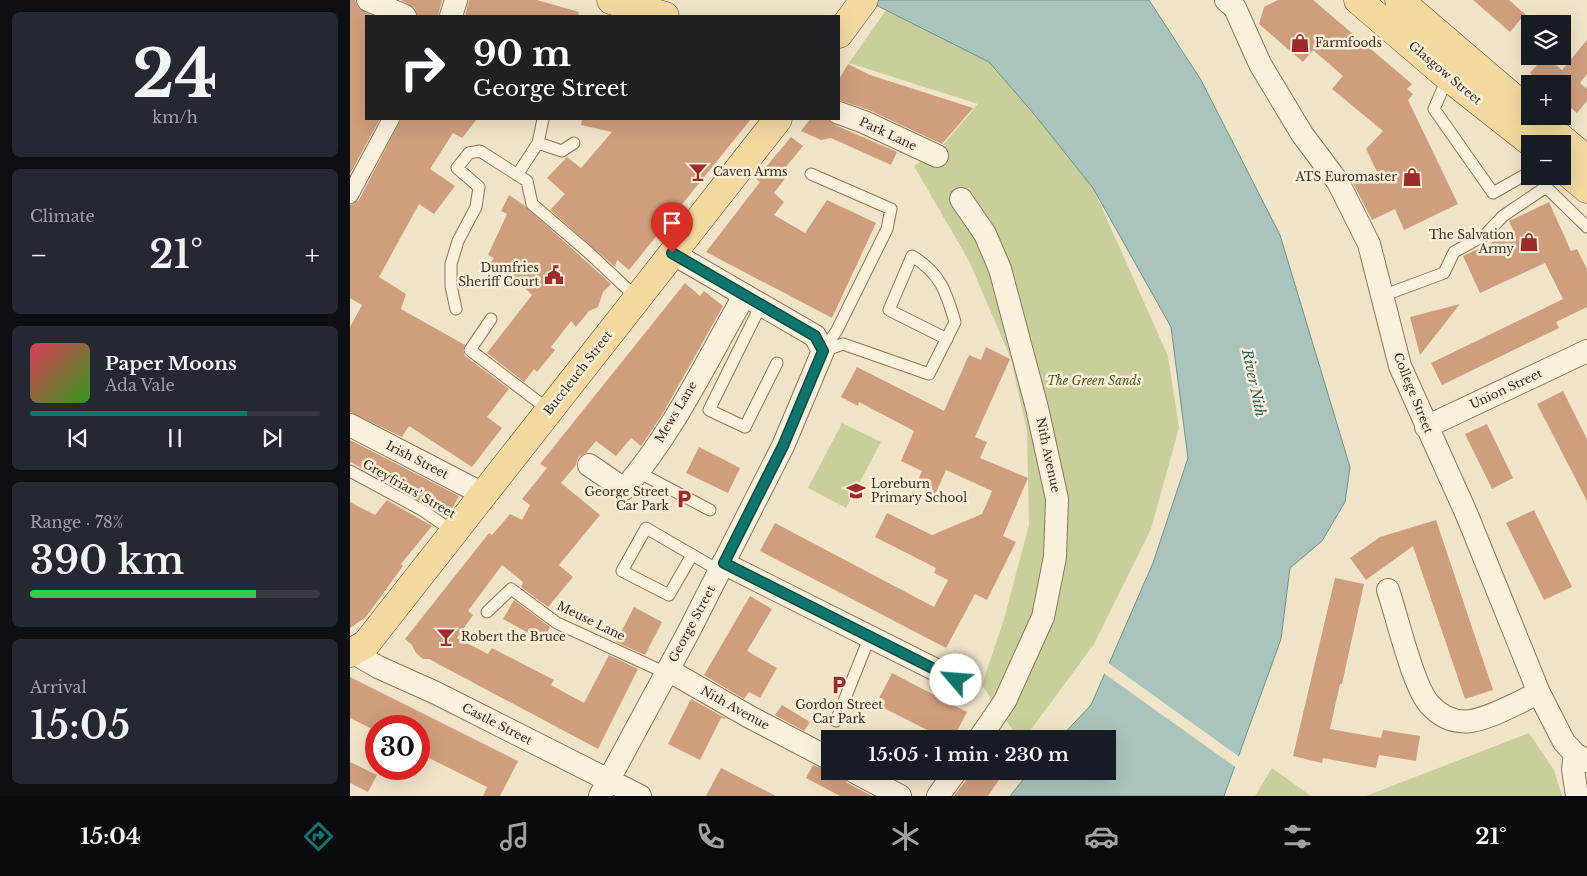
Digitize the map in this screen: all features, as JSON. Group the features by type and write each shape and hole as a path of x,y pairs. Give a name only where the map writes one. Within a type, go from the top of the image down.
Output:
{"main road":[{"path":"611,0 662,15"},
{"path":"840,33 864,0"},
{"name":"Glasgow Street","path":"1358,0 1448,77 1522,135"},
{"name":"Glasgow Street","path":"1399,0 1521,104"},
{"name":"Buccleuch Street","path":"352,653 366,644 777,120"},
{"path":"1546,125 1587,160"},
{"path":"1571,176 1587,189"}],"street":[{"path":"368,0 403,15"},
{"path":"451,15 456,0"},
{"name":"College Street","path":"1237,3 1260,64 1302,134 1338,182 1369,244 1400,366 1467,515 1539,692 1564,742 1581,757"},
{"name":"Park Lane","path":"840,113 864,122 937,156"},
{"path":"350,195 390,120"},
{"name":"Nith Avenue","path":"961,199 985,234 1000,269 1037,408 1057,499 1055,557 1043,617 1005,700 985,730"},
{"path":"672,253 815,336 820,360"},
{"name":"Mews Lane","path":"589,465 624,489 638,472 753,300"},
{"name":"Union Street","path":"1426,426 1584,359"},
{"name":"George Street","path":"604,788 722,567 783,446 820,360"},
{"name":"Irish Street","path":"350,426 483,494"},
{"path":"722,567 870,636 956,680"},
{"path":"1388,590 1418,686 1429,704 1440,714 1454,721 1472,720 1539,692"},
{"name":"Castle Street","path":"352,653 436,693 604,788 640,796"},
{"name":"Nith Avenue","path":"667,672 821,754"},
{"path":"1577,796 1573,768 1581,757"},
{"path":"870,780 900,796"},
{"path":"938,796 950,780"}],"lane":[{"path":"1448,77 1434,109 1493,193 1521,177"},
{"path":"517,175 538,143 543,120"},
{"path":"538,143 562,151 574,143"},
{"path":"456,310 451,286 450,264 458,241 476,207 479,187 456,168 469,153 480,151 527,181 532,204 588,252 637,298"},
{"path":"811,174 891,209 887,229 820,360"},
{"path":"1382,296 1444,272 1454,252 1485,235 1503,216 1546,187 1587,227"},
{"path":"820,360 843,344 929,374 947,338 955,322 946,290 928,266 912,256 889,310 947,338"},
{"path":"753,300 709,410 745,427 777,363"},
{"path":"491,319 470,350 549,410"},
{"name":"Greyfriars' Street","path":"350,470 422,510 454,532"},
{"path":"638,472 710,510"},
{"path":"692,555 669,596 622,571 646,528 692,555 722,567"},
{"name":"Meuse Lane","path":"487,612 511,589 557,623 667,672"},
{"path":"836,721 870,636"}],"green space":[{"name":"The Green Sands","path":"886,10 989,62 1034,114 1093,188 1168,356 1179,428 1151,529 1094,644 1031,730 1013,730 982,685 1004,619 1029,525 1027,431 1011,359 969,261 914,166 942,146 978,104 849,63"},
{"path":"842,423 881,442 846,508 808,488"},
{"path":"1529,733 1554,770 1562,796 1366,796"},
{"path":"1272,768 1311,796 1255,796"}],"water":[{"name":"River Nith","path":"866,0 1149,0 1201,80 1280,235 1350,467 1345,502 1322,541 1290,568 1281,639 1224,796 1010,796 1023,780 1116,780 1116,730 1067,730 1091,705 1153,563 1188,458 1171,327 1093,188 1034,114 989,62"}],"pier":[{"path":"1107,662 1241,758 1238,769 1102,672"}],"building":[{"path":"350,0 355,0 358,8 371,15 365,15 365,120 379,120 350,174"},
{"path":"401,0 442,0 438,15 418,15 415,8"},
{"path":"469,0 537,0 579,12 578,15 465,15"},
{"path":"1278,0 1313,0 1412,84 1407,89 1413,94 1408,100 1458,204 1404,230 1395,209 1372,220 1353,183 1377,172 1366,149 1383,131 1332,89 1343,76 1313,50 1303,62 1259,24 1264,7"},
{"path":"1473,0 1509,0 1525,14 1521,15 1521,19 1510,32"},
{"path":"1587,40 1587,74 1580,83 1587,89 1587,101 1577,113 1571,108 1571,75 1532,75 1530,73 1537,65 1556,65 1562,70 1566,65 1571,65 1571,59"},
{"path":"848,64 870,75 973,108 942,144 869,110 840,100 840,77"},
{"path":"400,120 476,120 462,138 453,133 430,169 455,186 434,214 419,204 379,277 406,294 401,309 465,345 463,350 465,356 509,389 487,417 502,428 472,467 409,426 402,437 350,412 350,327 362,305 350,298 350,205 359,200"},
{"path":"582,120 750,120 629,270 617,260 615,267 550,210 565,194 547,178 567,157 581,168 612,132 581,125"},
{"path":"809,120 829,120 835,125 897,152 891,165 831,138 821,140 801,131"},
{"path":"791,137 803,146 785,168 790,172 774,193 784,202 774,215 805,233 827,200 876,223 832,318 706,252 760,182 756,179"},
{"path":"509,195 525,206 611,284 603,292 598,307 589,311 576,327 571,321 551,347 555,350 537,372 534,369 524,382 487,353 532,295 507,270 505,274 491,262 494,258 488,255 507,214 501,211"},
{"path":"1549,202 1571,251 1577,249 1587,269 1587,307 1556,322 1559,328 1442,385 1431,363 1563,299 1545,263 1480,293 1463,256 1514,232 1509,221"},
{"path":"685,283 700,296 704,291 723,306 663,413 641,446 631,438 616,456 596,441 586,453 578,457 576,465 561,483 600,515 559,565 573,577 548,607 521,587 523,582 502,565 468,611 473,615 457,638 488,654 492,648 554,680 551,685 584,703 609,655 638,669 598,749 429,659 423,659 405,639 489,533 492,535 510,514 522,520 530,505 522,499 547,468 540,464"},
{"path":"1460,304 1420,355 1410,317"},
{"path":"986,347 1010,359 975,437 987,442 980,458 1028,478 1003,536 1016,542 987,600 975,594 946,648 760,551 775,523 934,607 948,580 934,573 936,568 875,537 887,513 932,535 982,514 992,491 946,470 935,495 920,488 924,480 919,478 922,471 901,461 914,431 859,402 858,406 841,397 857,367 944,411 969,355 981,360"},
{"path":"1563,391 1587,439 1587,501 1537,404"},
{"path":"1487,424 1513,478 1492,489 1465,434"},
{"path":"350,440 459,496 449,513 444,511 441,514 398,487 350,462"},
{"path":"699,447 740,468 728,493 686,473"},
{"path":"387,500 432,526 401,564 403,566 366,617 350,628 350,502 375,515"},
{"path":"1534,510 1572,587 1544,600 1506,523"},
{"path":"1436,520 1493,690 1465,699 1413,546 1366,580 1350,558 1380,537"},
{"path":"1335,578 1364,584 1330,729 1381,738 1383,730 1420,736 1416,761 1379,755 1376,768 1323,758 1322,763 1293,756"},
{"path":"750,596 772,609 747,651 777,668 760,698 749,692 744,699 704,675"},
{"path":"514,600 550,627 543,641 503,619"},
{"path":"634,607 662,622 645,655 616,642"},
{"path":"892,673 967,712 958,730 927,730 876,704"},
{"path":"350,677 426,715 365,715 365,726 350,718"},
{"path":"691,699 727,719 721,718 700,760 668,744"},
{"path":"782,705 810,722 804,731 775,715"},
{"path":"430,717 518,761 500,796 483,796 487,787 430,758"},
{"path":"350,762 365,769 365,780 374,780 368,792 350,783"},
{"path":"813,765 821,768 821,780 845,780 872,796 840,796 806,778"},
{"path":"721,768 776,796 706,796"},
{"path":"966,780 999,780 988,796 954,796"}],"place":[{"name":"Farmfoods","path":"1300,43"},
{"name":"Caven Arms","path":"698,172"},
{"name":"ATS Euromaster","path":"1412,177"},
{"name":"The Salvation Army","path":"1529,242"},
{"name":"Dumfries Sheriff Court","path":"554,275"},
{"name":"Loreburn Primary School","path":"856,491"},
{"name":"George Street Car Park","path":"684,499"},
{"name":"Robert the Bruce","path":"446,637"},
{"name":"Gordon Street Car Park","path":"839,685"}],"route":[{"path":"672,253 815,336 823,351 783,446 724,563 956,680"}]}
